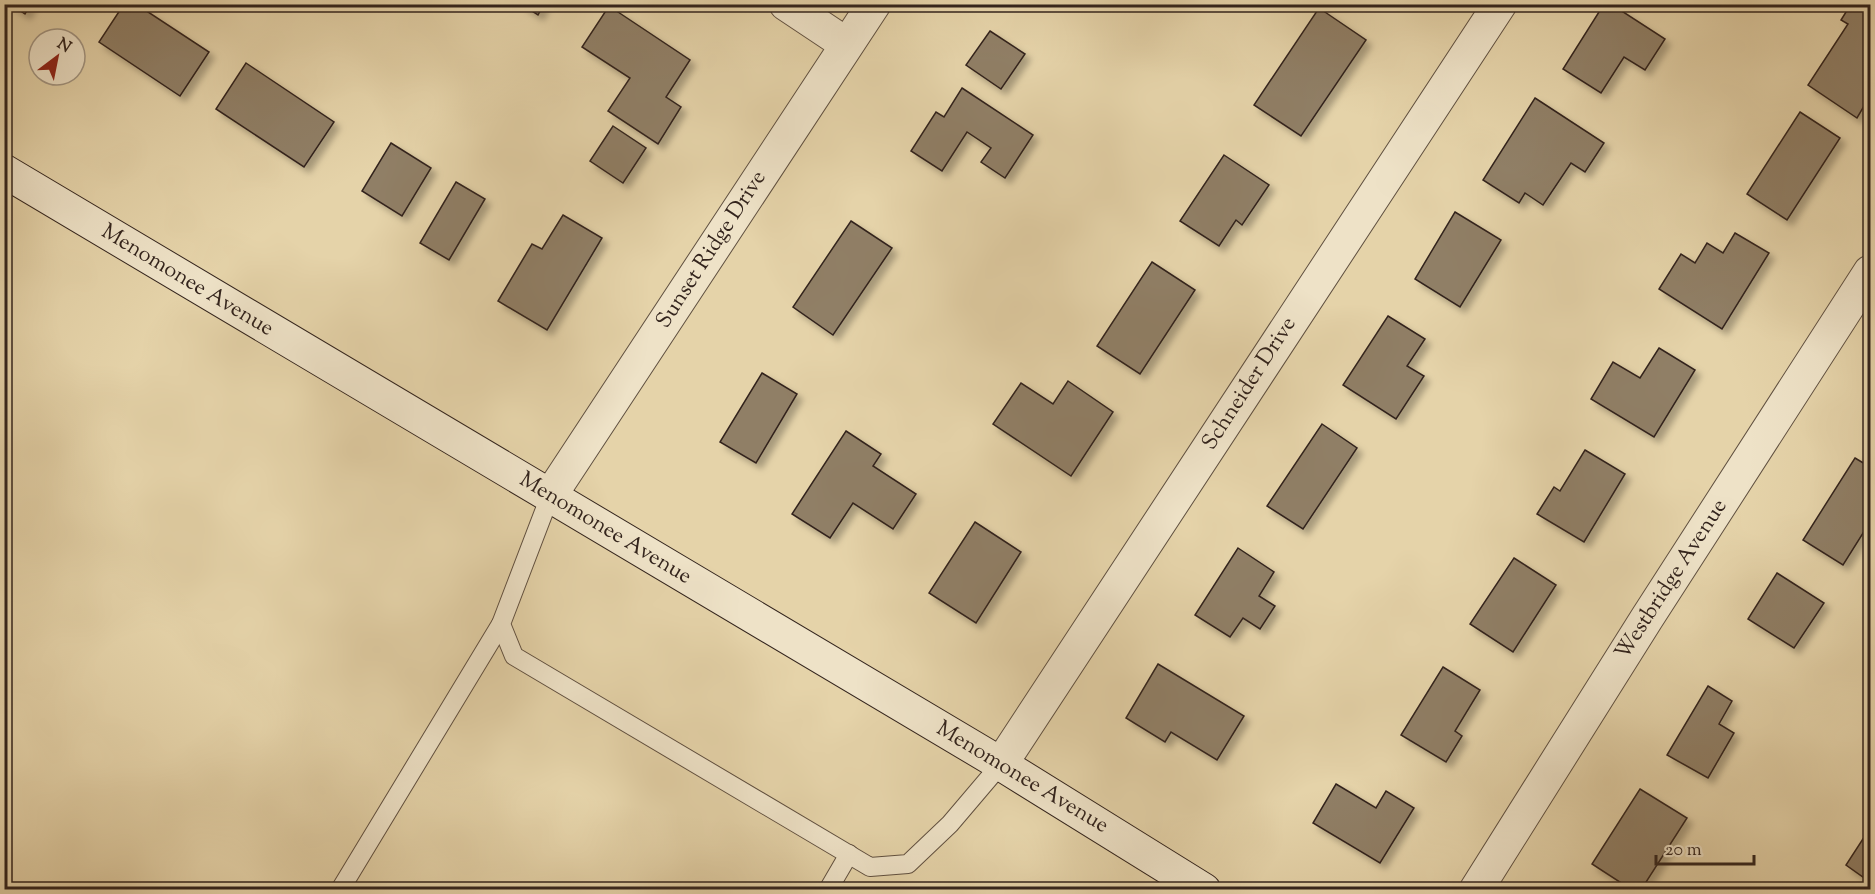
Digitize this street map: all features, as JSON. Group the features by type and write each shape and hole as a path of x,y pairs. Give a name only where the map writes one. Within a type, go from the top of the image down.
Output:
{"street":[{"path":"786,4 846,44"},
{"name":"Sunset Ridge Drive","path":"550,496 874,4"},
{"name":"Schneider Drive","path":"1001,764 1500,4"},
{"name":"Menomonee Avenue","path":"4,171 1001,764 1204,890"},
{"name":"Westbridge Avenue","path":"1476,890 1647,618 1870,272"}],"lane":[{"path":"339,890 501,624 550,496"},
{"path":"501,624 514,656 870,867 908,864 950,824 1001,764"},
{"path":"828,890 849,854"}],"building":[{"path":"10,4 31,4 25,14"},
{"path":"124,4 136,4 209,52 180,96 99,42"},
{"path":"521,4 544,4 538,15"},
{"path":"1604,4 1611,4 1665,39 1645,70 1624,57 1601,93 1563,69"},
{"path":"1851,4 1865,4 1870,8 1870,96 1857,118 1808,85 1848,24 1841,20"},
{"path":"609,6 690,60 666,97 681,107 658,144 608,111 630,78 582,47"},
{"path":"1319,8 1366,40 1301,136 1254,105"},
{"path":"990,31 1025,54 1001,89 966,65"},
{"path":"246,63 334,122 304,167 216,109"},
{"path":"962,88 1033,135 1005,178 981,162 991,148 967,132 942,171 911,151 936,112 944,117"},
{"path":"1535,98 1604,143 1585,172 1571,163 1543,205 1525,193 1519,203 1483,180"},
{"path":"1800,112 1840,138 1787,220 1747,194"},
{"path":"613,126 646,148 623,183 590,161"},
{"path":"391,143 431,168 402,216 362,191"},
{"path":"1224,155 1269,185 1242,225 1236,220 1219,246 1180,221"},
{"path":"456,182 485,199 449,260 420,243"},
{"path":"1455,212 1501,240 1460,307 1415,279"},
{"path":"563,215 602,238 547,330 498,301 532,244 542,249"},
{"path":"851,221 892,248 833,335 793,307"},
{"path":"1735,233 1769,253 1722,329 1659,289 1681,254 1695,263 1707,243 1723,253"},
{"path":"1152,262 1195,290 1140,374 1097,346"},
{"path":"1388,316 1425,339 1407,366 1424,376 1396,419 1343,385"},
{"path":"1659,348 1695,370 1654,437 1591,399 1613,362 1640,378"},
{"path":"762,373 797,394 756,463 720,442"},
{"path":"1068,381 1113,412 1071,476 993,424 1021,383 1053,404"},
{"path":"1322,424 1357,448 1303,529 1267,506"},
{"path":"846,431 881,454 873,466 916,494 893,529 853,503 830,538 792,514"},
{"path":"1585,450 1625,474 1584,542 1537,514 1554,487 1560,491"},
{"path":"1855,458 1870,467 1870,522 1843,565 1803,540"},
{"path":"975,522 1021,552 976,623 929,593"},
{"path":"1238,548 1274,572 1259,596 1275,606 1260,629 1243,618 1230,637 1195,615"},
{"path":"1514,558 1556,585 1513,652 1470,624"},
{"path":"1777,573 1824,603 1794,648 1748,619"},
{"path":"1158,664 1244,716 1217,760 1171,732 1165,742 1126,718"},
{"path":"1443,667 1480,690 1455,731 1462,736 1446,762 1401,735"},
{"path":"1708,686 1732,701 1719,724 1734,733 1708,778 1667,755"},
{"path":"1336,784 1376,808 1386,791 1414,808 1380,863 1313,823"},
{"path":"1640,789 1687,818 1641,890 1632,890 1592,864"},
{"path":"1870,828 1870,882 1846,865"}]}
